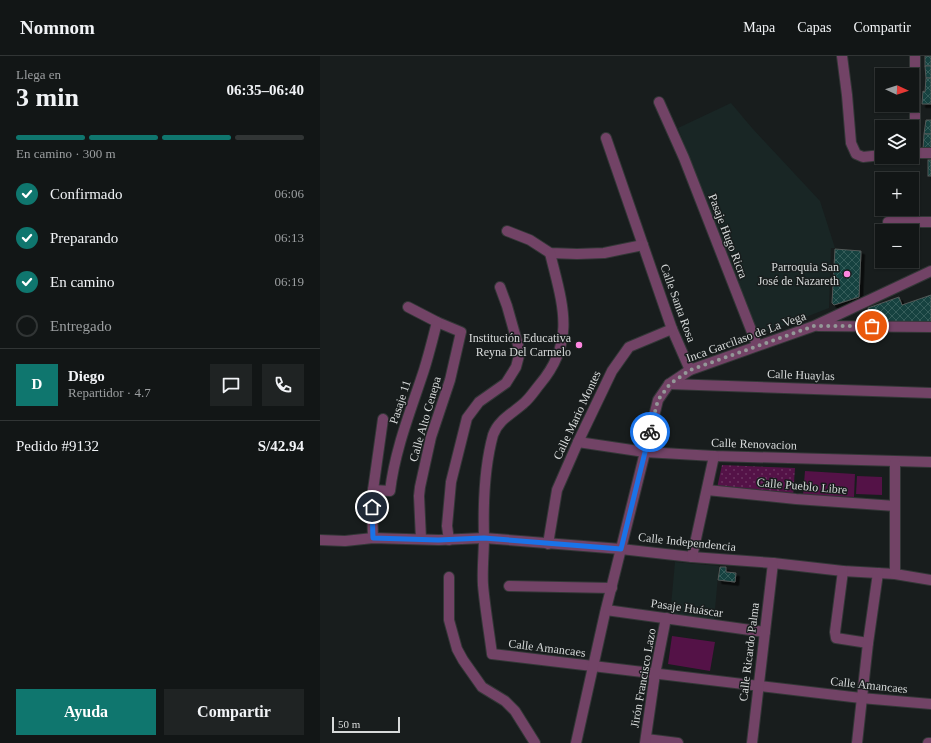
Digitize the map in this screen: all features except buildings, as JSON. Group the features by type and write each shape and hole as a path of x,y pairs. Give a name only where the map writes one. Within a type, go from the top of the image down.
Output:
{"street":[{"path":"842,56 851,144 856,154 863,157 875,156"},
{"path":"914,120 915,56"},
{"name":"Pasaje Hugo Ricra","path":"659,102 684,158 757,345"},
{"name":"Calle Santa Rosa","path":"606,138 672,330 690,370"},
{"path":"919,153 931,153"},
{"path":"888,222 931,222"},
{"path":"507,232 530,240 550,253 604,253 643,245"},
{"name":"Calle Amancaes","path":"550,253 562,303 564,336 553,367 525,402 498,424 494,434 487,466 483,502 483,584 492,654 861,698 931,704"},
{"name":"Inca Garcilaso de La Vega","path":"576,743 592,666 658,400 670,384 690,370 814,326 931,271"},
{"path":"449,540 447,526 451,482 467,418 479,402 506,383 516,367 520,352 500,287"},
{"path":"408,307 437,322"},
{"name":"Calle Alto Cenepa","path":"421,539 420,487 431,437 450,380 461,332 437,322"},
{"name":"Pasaje 11","path":"373,490 390,491 398,447 425,367 437,322"},
{"path":"814,326 931,327"},
{"name":"Calle Mario Montes","path":"548,544 557,490 612,371 629,347 672,330"},
{"name":"Calle Huaylas","path":"670,384 931,393"},
{"path":"373,538 373,490 383,419"},
{"name":"Calle Renovacion","path":"578,442 645,452 714,456 931,462"},
{"path":"692,557 714,456"},
{"path":"895,462 895,574"},
{"name":"Calle Pueblo Libre","path":"707,490 796,499 895,506"},
{"name":"Calle Independencia","path":"320,540 345,541 373,538 449,540 484,538 621,549 843,571 895,574 931,580"},
{"name":"Calle Ricardo Palma","path":"752,743 773,563"},
{"path":"843,571 834,632 836,638 868,643"},
{"path":"857,743 861,698 878,573"},
{"path":"449,577 449,620 457,649 482,687 505,701 515,711 535,743"},
{"path":"509,586 612,588"},
{"name":"Pasaje Huáscar","path":"606,610 765,632"},
{"name":"Jirón Francisco Lazo","path":"646,741 655,674 666,618"},
{"path":"646,741 678,743"}],"shaded area":[{"path":"731,103 752,128 820,201 835,248 831,248 829,308 757,336 678,128"},
{"path":"722,465 795,468 793,497 717,488"},
{"path":"805,471 855,474 854,497 803,495"},
{"path":"857,476 882,477 882,495 856,494"},
{"path":"675,562 719,566 714,620 670,616"},
{"path":"672,636 715,642 710,671 668,664"}],"way so far":[{"path":"650,432 658,400 670,384 690,370 814,326 872,326"}],"place":[{"name":"Parroquia San José de Nazareth","path":"847,274"},
{"name":"Institución Educativa Reyna Del Carmelo","path":"579,345"}],"route":[{"path":"372,507 373,538 438,540 484,538 621,549 650,432"}]}
